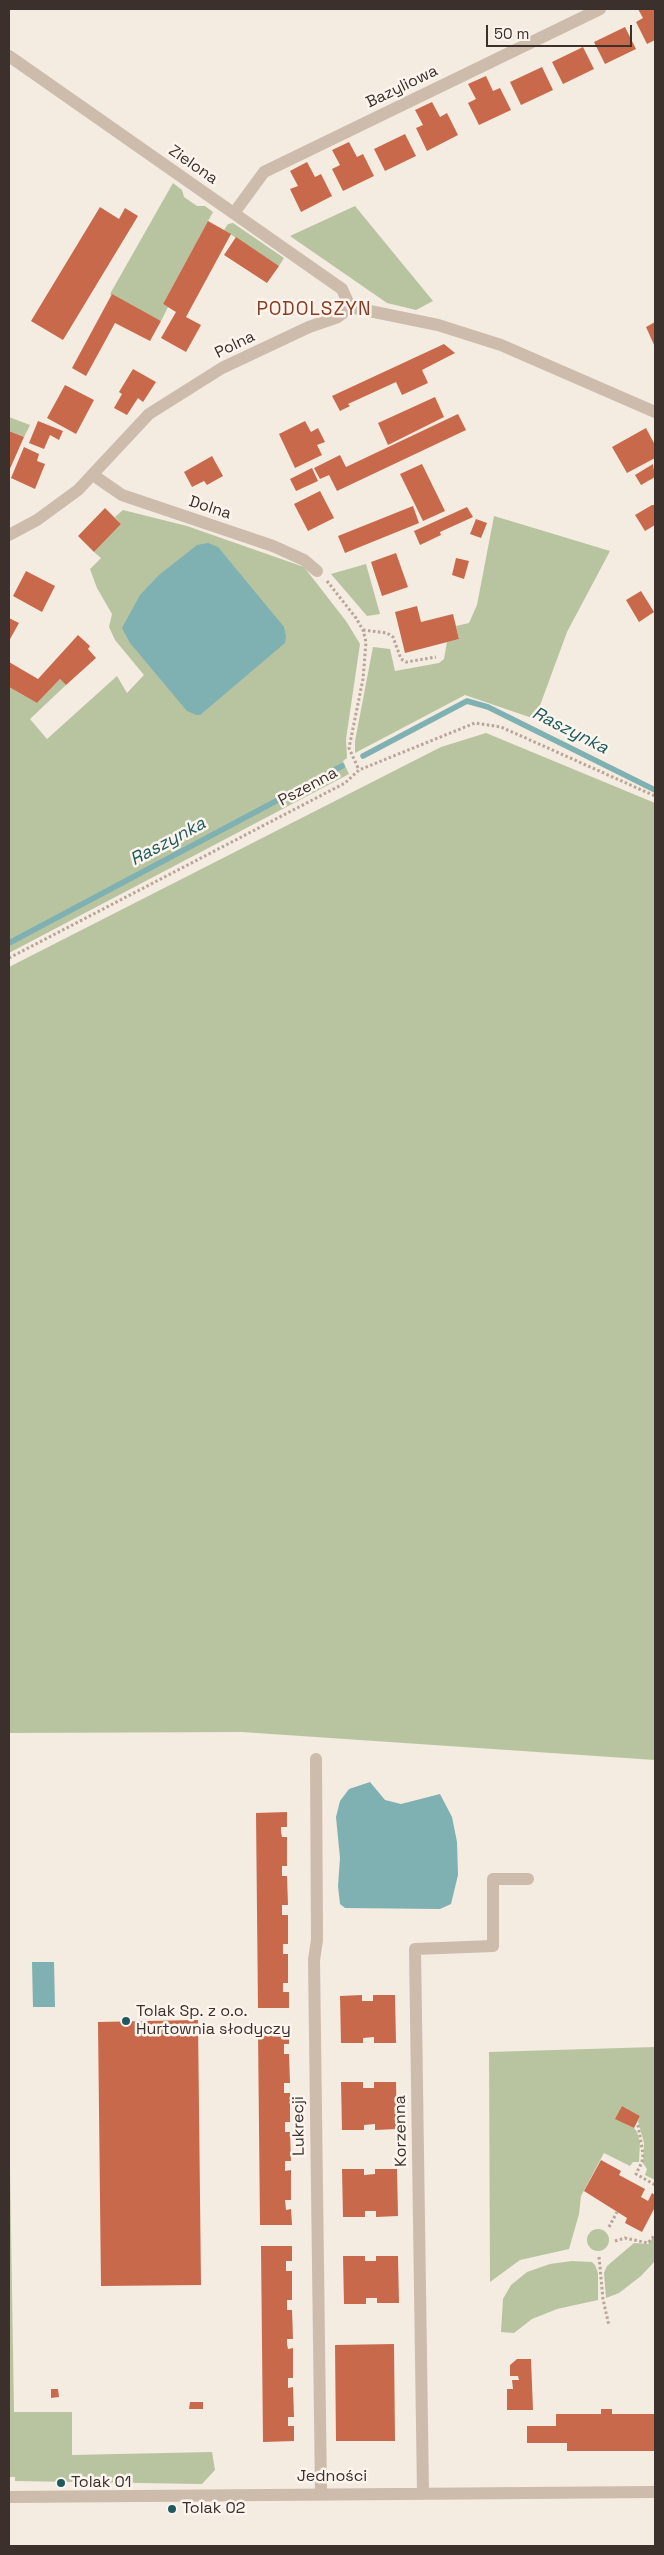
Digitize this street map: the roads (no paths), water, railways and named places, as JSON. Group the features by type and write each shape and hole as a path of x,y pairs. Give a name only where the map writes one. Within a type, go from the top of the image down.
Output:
{"street":[{"name":"Bazyliowa","path":"234,213 264,172 600,9"},
{"name":"Zielona","path":"9,56 342,289 350,306"},
{"path":"350,306 438,326 501,345 655,412"},
{"name":"Polna","path":"9,535 37,520 64,502 93,475 149,414 222,368 309,328 338,317 350,306"},
{"name":"Dolna","path":"93,475 122,495 273,546 304,560 317,571"},
{"name":"Lukrecji","path":"316,1759 317,1940 314,1960 321,2494"},
{"name":"Korzenna","path":"423,2493 415,1949 494,1946 493,1880 528,1879"},
{"name":"Jedności","path":"9,2496 655,2492"}],"water":[{"path":"208,543 218,547 284,627 286,637 285,643 200,715 196,715 187,711 130,643 122,628 140,595 159,575 197,545"},
{"path":"370,1782 385,1800 401,1804 440,1794 452,1817 457,1842 458,1875 451,1904 440,1909 345,1908 340,1904 338,1886 340,1858 336,1817 340,1801 349,1789"},
{"path":"32,1962 54,1962 55,2007 33,2007"}],"waterway":[{"name":"Raszynka","path":"363,756 467,701 488,707 655,790"},
{"name":"Raszynka","path":"9,943 342,766"}],"place":[{"name":"Tolak Sp. z o.o. Hurtownia słodyczy","path":"126,2021"},
{"name":"Tolak 01","path":"61,2483"},
{"name":"Tolak 02","path":"172,2509"}],"district":[{"name":"PODOLSZYN","path":"314,310"}]}
